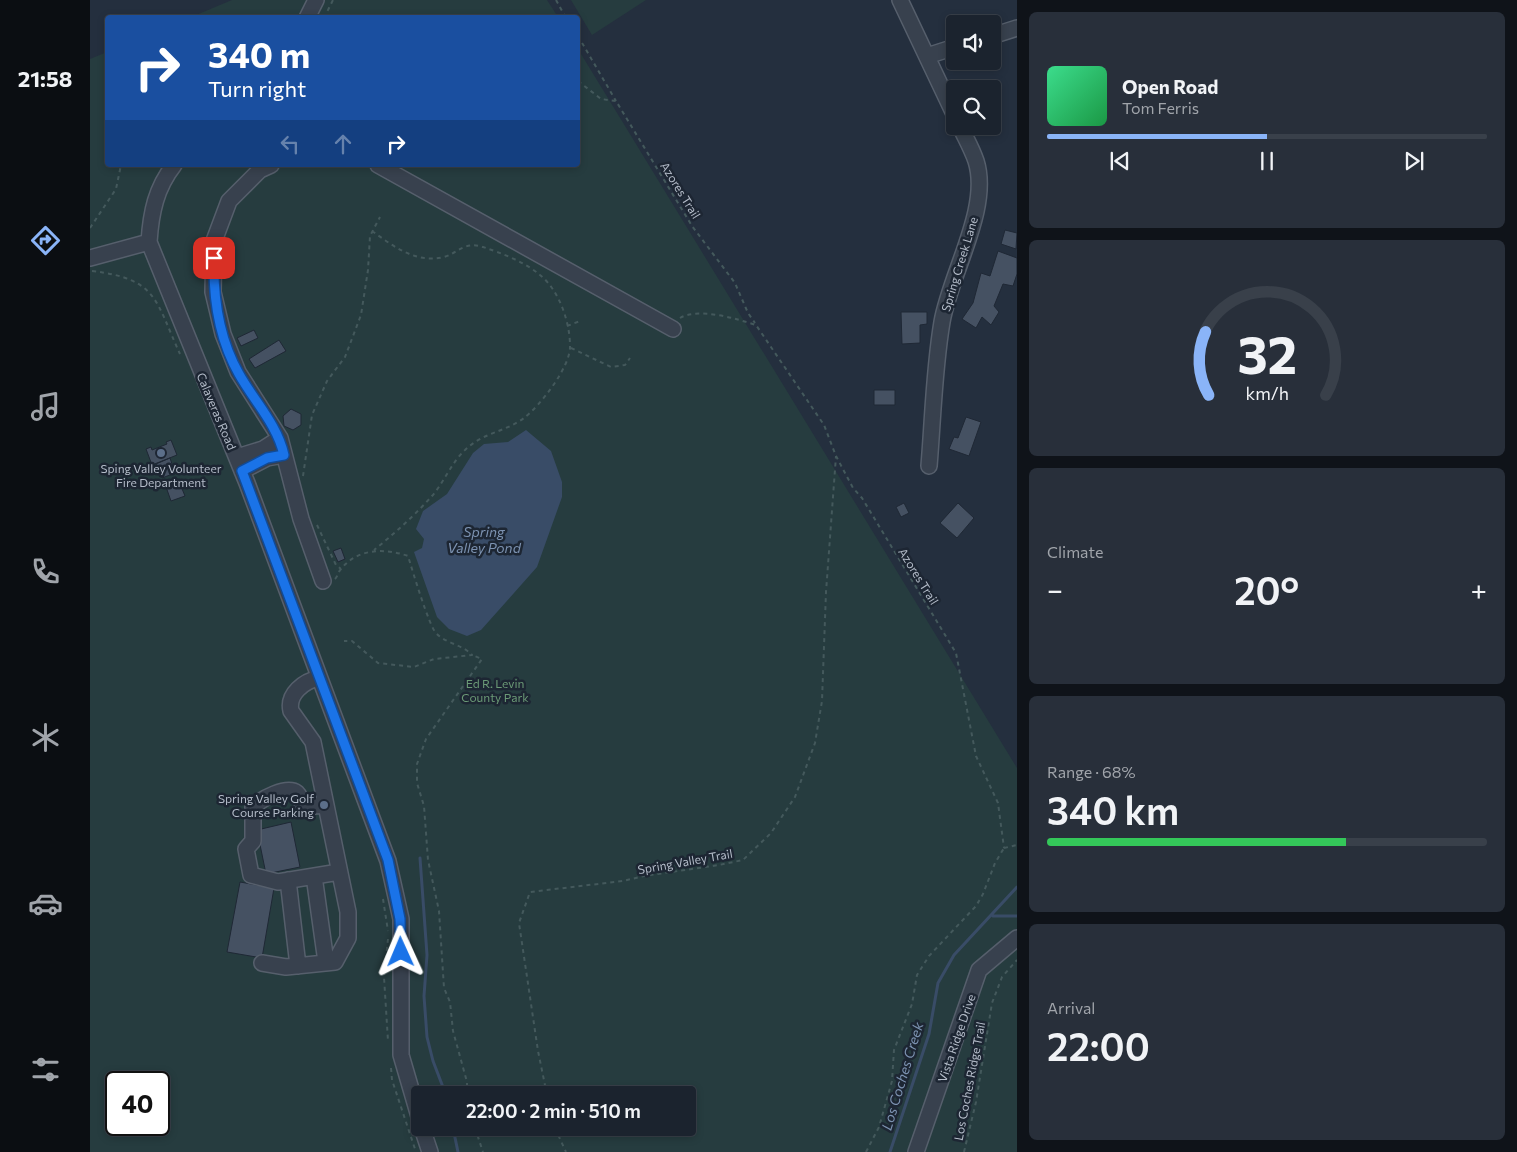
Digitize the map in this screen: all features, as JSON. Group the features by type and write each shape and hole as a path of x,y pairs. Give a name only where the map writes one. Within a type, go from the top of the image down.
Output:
{"street":[{"path":"308,15 316,0"},
{"path":"900,0 946,97"},
{"path":"1001,33 1017,28"},
{"path":"926,56 946,50"},
{"name":"Spring Creek Lane","path":"930,466 942,322 951,283 970,237 980,188 976,161 964,135"},
{"name":"Calaveras Road","path":"173,167 163,181 152,207 149,242 239,464 388,860 400,919 401,1055 411,1089"},
{"path":"267,167 260,170 229,201 214,241 213,292 223,334 238,372 280,438 301,519 327,581"},
{"path":"382,167 673,329"},
{"path":"90,258 149,242"},
{"path":"239,464 280,438"},
{"path":"239,464 284,455"},
{"path":"262,963 286,967 335,962 348,938 348,912 312,742 289,705 295,693 308,680 319,678"},
{"path":"325,805 303,808 301,798 291,791 274,795 253,807 253,841 246,848 250,875 278,882 339,872"},
{"path":"314,876 326,962"},
{"path":"288,880 298,966"},
{"name":"Vista Ridge Drive","path":"916,1152 980,970 1017,938"},
{"path":"425,1136 430,1152"}],"path":[{"path":"326,15 333,0"},
{"path":"556,0 564,15"},
{"name":"Azores Trail","path":"580,39 692,226 736,283 748,313 824,425 836,456 853,488 862,498 956,653 976,756 998,803 1004,848"},
{"path":"580,83 600,99 616,101"},
{"path":"90,228 116,189 122,167"},
{"path":"303,477 312,415 327,381 345,357 360,315 368,270 370,236 380,217"},
{"path":"372,231 402,252 424,258 445,257 461,247 480,246 540,274 554,290 571,348 557,382 539,404 525,418 509,428 479,438 463,451 431,496 374,550"},
{"path":"673,329 678,319 694,314 725,316 756,325"},
{"path":"566,326 580,321"},
{"path":"571,348 611,367 625,365 630,358"},
{"name":"Spring Valley Trail","path":"545,1086 530,1004 519,923 530,892 623,881 644,876 719,866 743,860 771,833 795,797 815,744 822,701 826,592 836,456"},
{"path":"317,524 336,564 341,569"},
{"path":"327,581 336,578 341,569 356,557 374,550 391,550 408,556 434,632 446,641 467,649 472,655"},
{"path":"344,641 352,641 378,663 414,667 434,659 472,655 482,659 426,739 417,764 417,783 424,806 428,860 439,911 444,988 450,1002 453,1031 467,1086"},
{"path":"866,1152 879,1127 892,1081 894,1050 912,1004 917,975 929,956 976,906 983,894 995,863 1004,848 1017,845"},
{"name":"Los Coches Ridge Trail","path":"964,1152 976,1102 992,1003 1002,978 1017,960"},
{"path":"478,1136 483,1152"},
{"path":"559,1136 566,1152"}],"green space":[{"path":"232,0 547,0 557,15 196,15"},
{"path":"571,0 646,0 592,35"},
{"name":"Ed R. Levin County Park","path":"580,52 1017,768 1017,1152 90,1152 90,59 105,53 105,167 580,167"}],"water":[{"name":"Spring Valley Pond","path":"526,430 551,451 562,482 562,497 537,567 481,630 467,636 449,629 437,617 414,552 422,548 424,539 416,529 423,511 447,494 473,453 484,444 508,442"}],"building":[{"path":"1005,230 1017,233 1016,249 1001,244"},
{"path":"998,251 1017,258 1017,274 1013,286 1003,284 994,306 999,312 991,325 982,317 976,328 962,319 973,303 981,273 990,276"},
{"path":"901,312 927,312 927,324 920,325 920,343 902,344"},
{"path":"254,330 258,338 241,346 237,338"},
{"path":"279,340 286,351 255,368 249,359"},
{"path":"874,390 895,390 895,405 874,405"},
{"path":"291,409 301,414 301,425 293,430 284,426 283,416"},
{"path":"966,417 981,422 969,456 949,449 954,437 958,438"},
{"name":"Sping Valley Volunteer Fire Department","path":"171,440 177,455 152,465 146,449 151,447 152,450 167,444 166,442"},
{"path":"170,458 175,473 162,478 156,464"},
{"path":"178,479 185,496 171,501 165,484"},
{"path":"904,503 909,513 901,517 896,507"},
{"path":"958,503 974,518 957,538 940,523"},
{"path":"341,548 345,559 338,562 333,551"},
{"path":"291,822 300,867 266,874 257,830"},
{"path":"240,882 274,888 262,958 227,952"}],"waterway":[{"path":"420,858 427,955 424,996 427,1037 433,1061 443,1086"},
{"name":"Los Coches Creek","path":"890,1152 929,1034 938,983 954,955 1017,887"},
{"path":"993,916 1017,916"},
{"path":"455,1136 458,1152"}],"place":[{"name":"Sping Valley Volunteer Fire Department","path":"161,453"},
{"name":"Spring Valley Golf Course Parking","path":"324,805"}],"route":[{"path":"214,258 213,292 223,334 238,372 280,438 284,455 267,458 242,471 388,860 400,919 401,952"}]}
